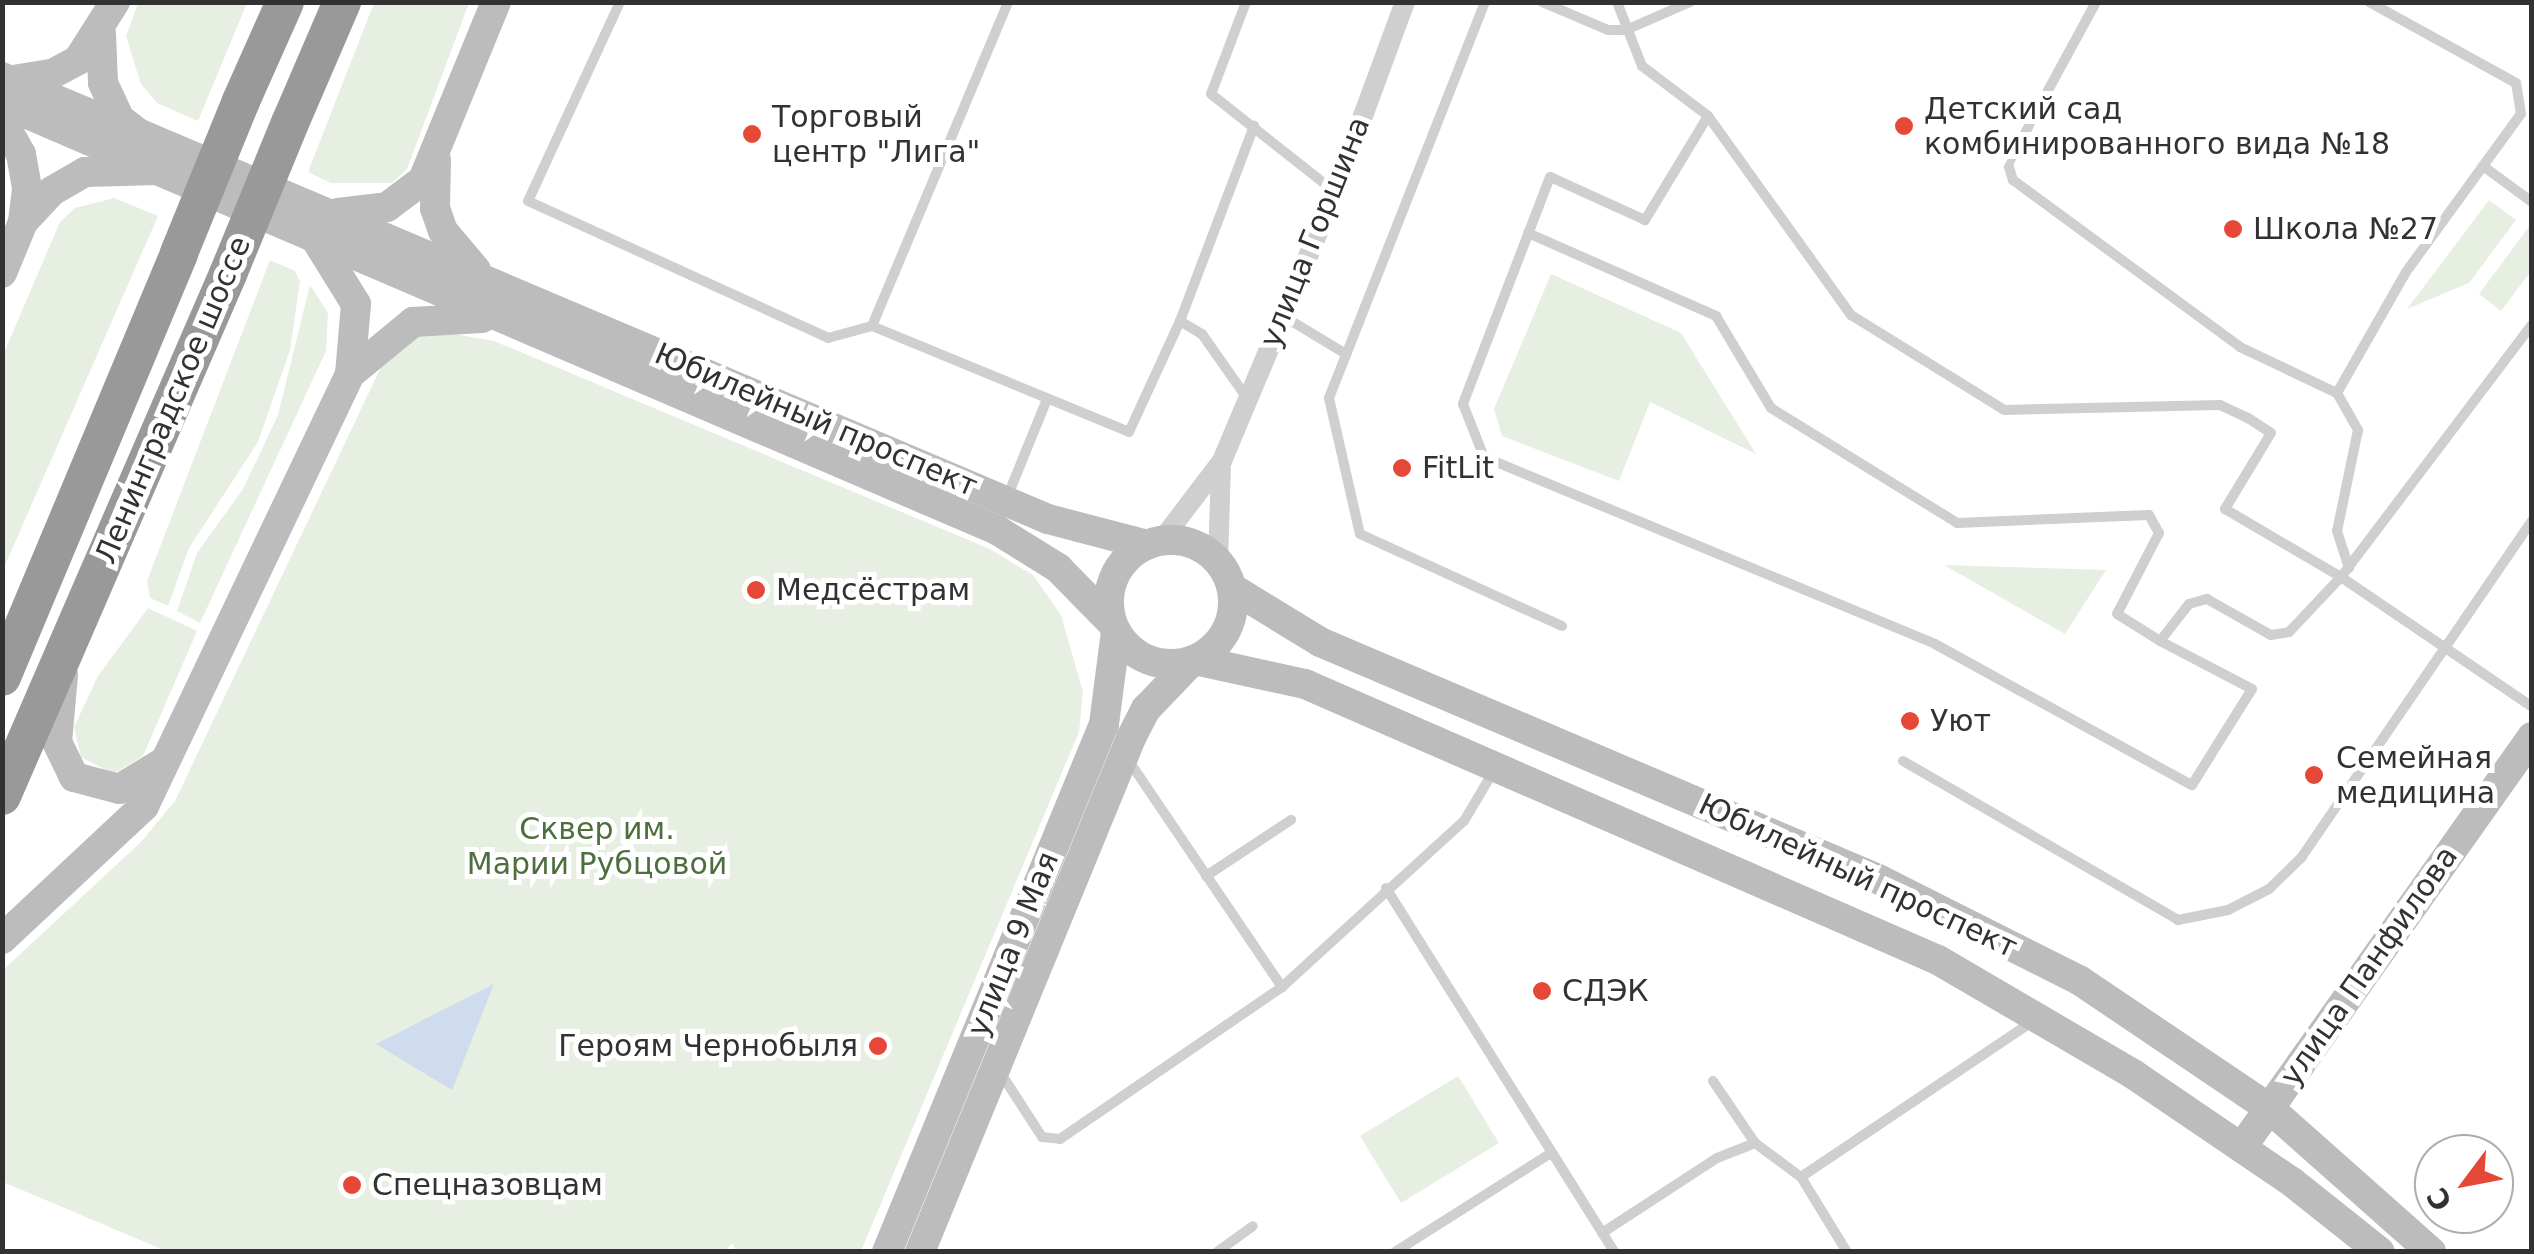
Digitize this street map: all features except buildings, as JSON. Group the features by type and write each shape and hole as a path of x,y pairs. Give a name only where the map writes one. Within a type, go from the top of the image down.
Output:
{"highway":[{"name":"Ленинградское шоссе","path":"2,677 284,2"},
{"name":"Ленинградское шоссе","path":"2,796 342,2"}],"main road":[{"path":"5,87 66,67 102,33 115,2"},
{"path":"5,87 157,170 316,223 387,207 423,180 436,160 496,2"},
{"path":"102,33 103,83 120,119 138,134"},
{"path":"2,939 126,829 166,760 350,374 356,304 316,223 138,134 5,87"},
{"path":"2,120 20,154 23,222"},
{"path":"436,160 435,208 442,231 490,281"},
{"path":"2,273 23,222 52,191 85,172 157,170"},
{"name":"Юбилейный проспект","path":"316,223 490,281 1072,527 1154,543 1190,542 1225,575 1320,642 1973,924 2152,1026 2269,1108 2431,1252"},
{"name":"Юбилейный проспект","path":"316,223 499,319 997,530 1058,568 1146,659 1193,661 1277,674 1498,763 1855,920 2040,1016 2242,1147 2380,1252"},
{"path":"350,374 413,322 499,319"},
{"path":"1114,627 1114,577 1154,543"},
{"path":"1193,661 1230,624 1225,575"},
{"name":"улица 9 Мая","path":"888,1252 1104,724 1114,627"},
{"path":"68,644 56,733 68,770 92,787 119,789 166,760"},
{"name":"улица 9 Мая","path":"920,1252 1130,738 1146,710 1193,661"},
{"name":"улица Панфилова","path":"2242,1147 2532,737"}],"street":[{"name":"улица Горшина","path":"1154,543 1222,461 1335,192 1405,2"},
{"name":"улица Горшина","path":"1222,461 1225,575"}],"lane":[{"path":"620,2 528,200 828,338 872,326 1129,432 1180,321 1254,126"},
{"path":"872,326 1008,2"},
{"path":"1246,2 1211,94 1335,192"},
{"path":"1485,2 1329,398 1360,534 1562,626"},
{"path":"1542,2 1608,30 1626,30 1690,2"},
{"path":"1617,2 1642,66 1708,116 1851,316 2004,410 2220,405 2248,418 2271,432 2225,509 2345,573 2442,647 2532,707"},
{"path":"2096,2 2008,164 2013,180 2240,347 2337,393 2358,430 2337,531 2345,573"},
{"path":"2337,393 2406,272 2521,114 2516,83 2369,2"},
{"path":"1528,233 1716,316 1771,408 1957,523 2148,515 2159,533 2117,614 2252,689 2192,785 1935,644 1484,457 1463,404 1528,233 1550,177 1645,220 1708,116"},
{"path":"2483,166 2532,202"},
{"path":"1282,316 1346,354"},
{"path":"1180,321 1202,334 1247,398"},
{"path":"2160,641 2189,604 2207,600 2271,635 2290,632 2345,573 2532,324"},
{"path":"1006,500 1047,399"},
{"path":"1903,761 2178,920 2228,910 2269,888 2301,858 2532,521"},
{"path":"996,1067 1042,1137 1060,1139 1282,987 1386,888 1464,821 1498,763"},
{"path":"1132,767 1282,987"},
{"path":"1206,876 1290,820"},
{"path":"1386,888 1614,1252"},
{"path":"1801,1177 1986,1059 2040,1016"},
{"path":"1713,1082 1754,1143 1801,1177 1847,1252"},
{"path":"1602,1232 1717,1158 1754,1143"},
{"path":"1395,1252 1551,1153"},
{"path":"1217,1252 1253,1226"}],"green space":[{"path":"138,3 247,3 198,121 157,103 141,84 126,36"},
{"path":"374,3 469,3 407,169 392,183 331,183 308,172"},
{"path":"114,198 158,216 3,570 3,355 60,222 75,208"},
{"path":"2489,200 2516,220 2469,283 2407,309"},
{"path":"2531,224 2531,271 2501,311 2479,294"},
{"path":"270,260 295,271 300,281 290,350 258,442 189,548 168,606 150,598 147,581"},
{"path":"1551,274 1681,333 1756,454 1650,402 1619,481 1502,436 1494,409"},
{"path":"310,285 328,313 326,351 200,623 177,611 197,553 243,489 278,415"},
{"name":"Сквер им. Марии Рубцовой","path":"427,329 494,341 990,549 1033,575 1061,615 1083,692 1079,732 861,1251 736,1251 732,1243 724,1252 166,1251 3,1182 3,970 141,842 175,801 382,365"},
{"path":"1944,565 2106,570 2065,634"},
{"path":"148,608 197,631 143,756 113,774 81,757 74,727 98,676"},
{"path":"1458,1076 1499,1143 1401,1203 1360,1136"}],"water":[{"path":"494,984 452,1090 376,1044"}],"place":[{"name":"Детский сад комбинированного вида №18","path":"1904,126"},
{"name":"Торговый центр \"Лига\"","path":"752,134"},
{"name":"Школа №27","path":"2233,229"},
{"name":"FitLit","path":"1402,468"},
{"name":"Медсёстрам","path":"756,590"},
{"name":"Уют","path":"1910,721"},
{"name":"Семейная медицина","path":"2314,775"},
{"name":"СДЭК","path":"1542,991"},
{"name":"Героям Чернобыля","path":"878,1046"},
{"name":"Спецназовцам","path":"352,1185"}]}
